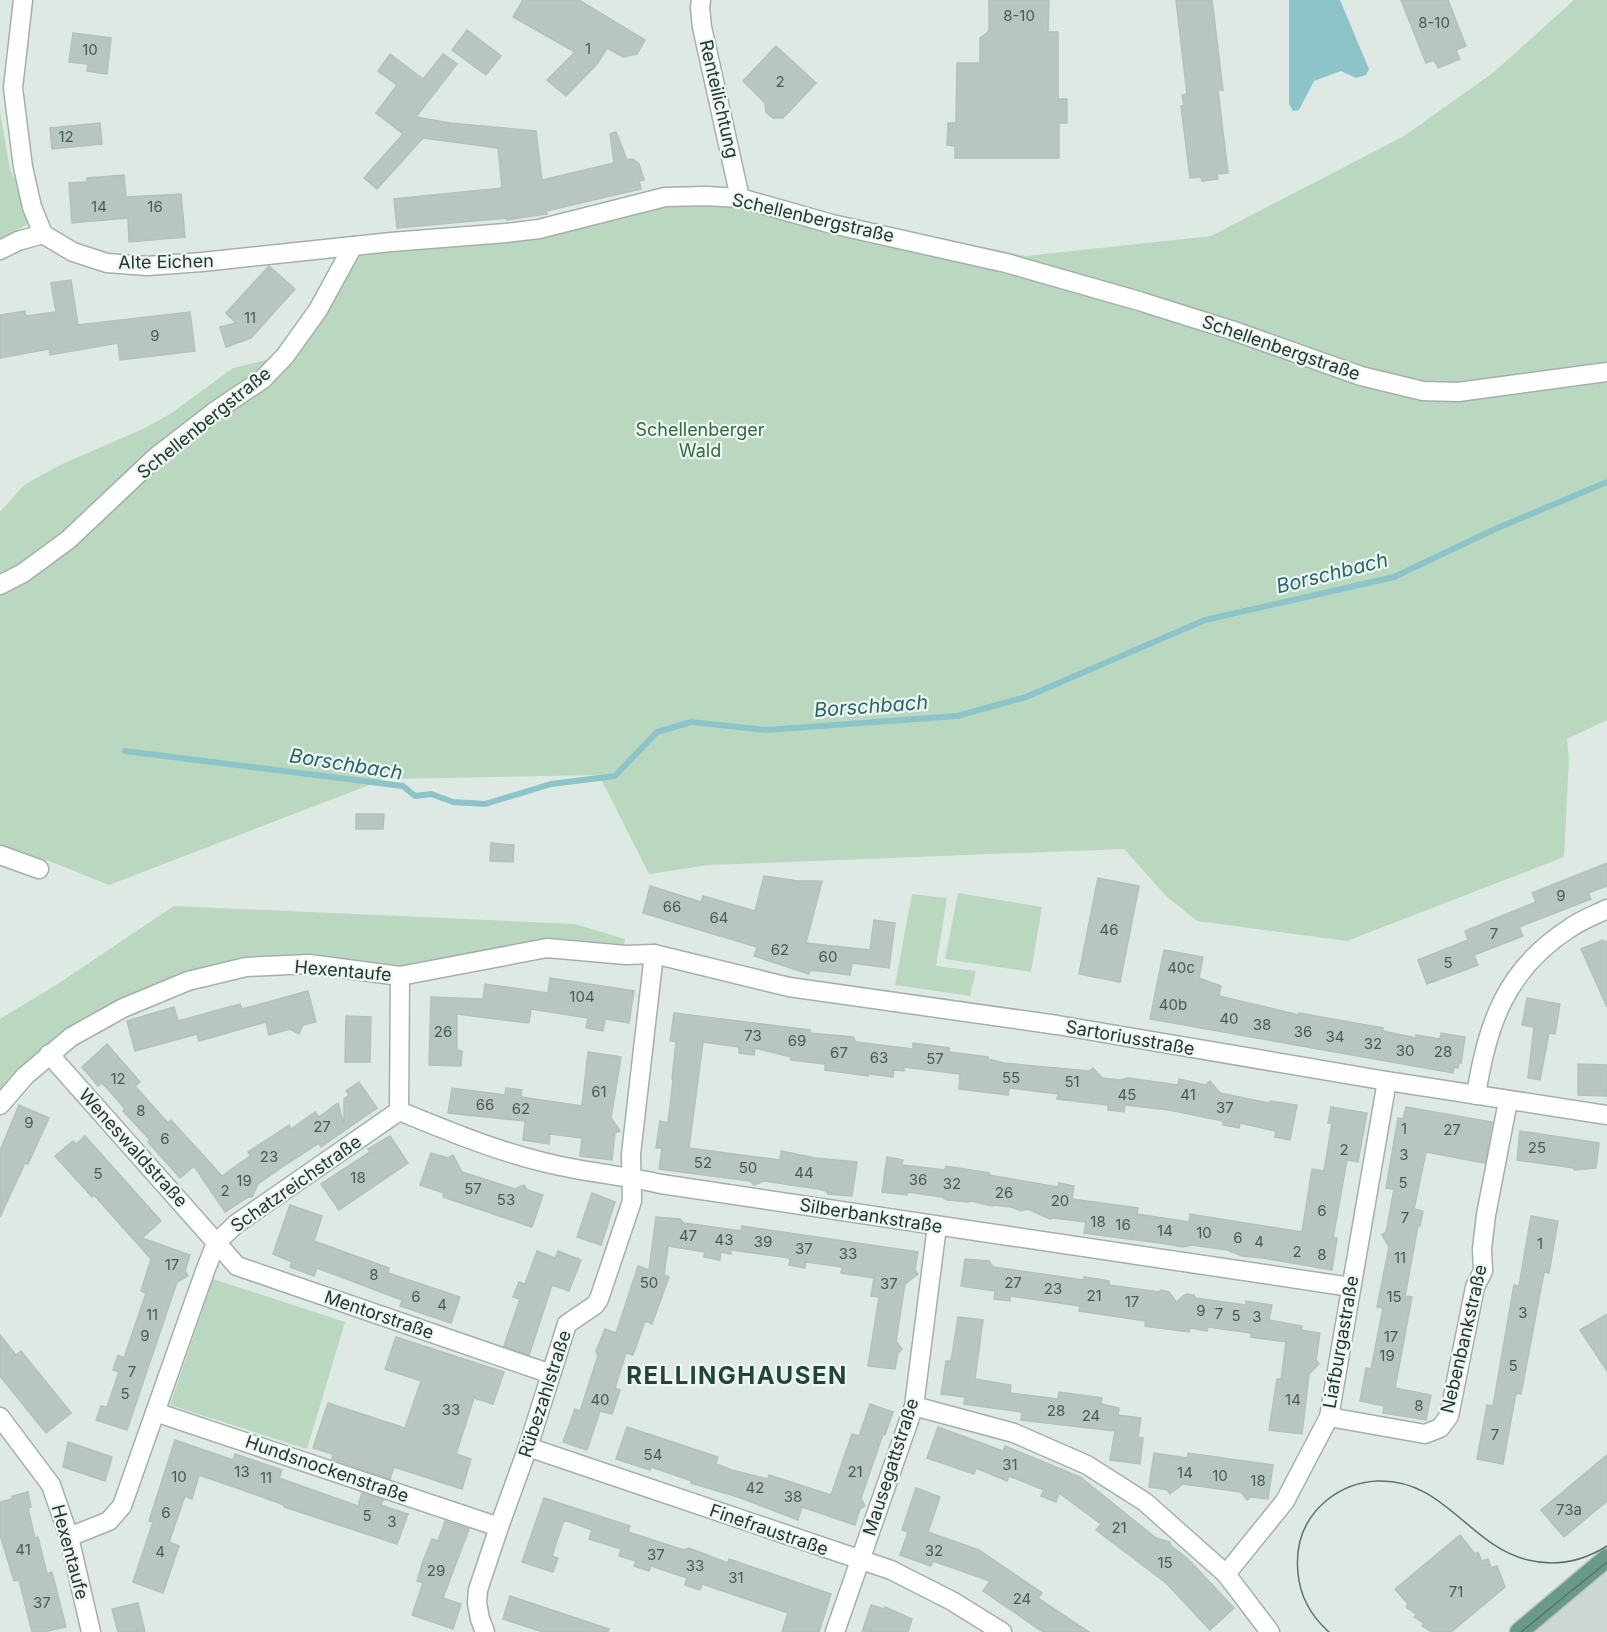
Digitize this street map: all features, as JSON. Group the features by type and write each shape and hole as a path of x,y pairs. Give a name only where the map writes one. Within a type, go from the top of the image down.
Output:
{"main road":[{"path":"1519,1632 1607,1558"}],"street":[{"path":"0,250 18,241 43,234 32,207 6,88 23,0"},
{"name":"Renteilichtung","path":"701,0 699,8 702,27 740,198"},
{"name":"Schellenbergstraße","path":"0,585 23,573 68,540 157,456 214,412 263,380 285,356 318,310 353,246 539,229 665,197 740,198 832,224 1006,263 1231,330 1361,376 1423,391 1478,390 1607,372"},
{"name":"Alte Eichen","path":"43,234 73,252 107,263 147,266 270,256 353,246"},
{"path":"0,855 39,869"},
{"path":"1476,1095 1485,1048 1504,996 1525,967 1551,941 1571,927 1607,909"},
{"name":"Hexentaufe","path":"0,1106 25,1076 71,1037 123,1008 188,981 246,967 309,964 400,976 547,948 626,955 654,954"},
{"name":"Sartoriusstraße","path":"654,954 789,987 1057,1025 1508,1101 1607,1115"},
{"name":"Rübezahlstraße","path":"485,1632 477,1603 478,1590 528,1447 567,1324 595,1305 599,1299 632,1201 631,1154 654,954"},
{"path":"399,1111 400,976"},
{"name":"Weneswaldstraße","path":"49,1054 216,1243"},
{"name":"Liafburgastraße","path":"1226,1574 1285,1502 1329,1417 1387,1081"},
{"name":"Nebenbankstraße","path":"1329,1417 1425,1434 1440,1428 1449,1416 1475,1287 1483,1271 1482,1249 1486,1215 1508,1101"},
{"name":"Silberbankstraße","path":"399,1111 466,1138 543,1162 661,1184 1351,1287"},
{"name":"Schatzreichstraße","path":"69,1537 109,1521 122,1506 216,1243 236,1224 399,1111"},
{"name":"Mausegattstraße","path":"835,1632 914,1406 937,1226"},
{"name":"Mentorstraße","path":"216,1243 237,1266 551,1374"},
{"path":"914,1406 1014,1433 1087,1465 1145,1502 1226,1574 1270,1632"},
{"name":"Hundsnockenstraße","path":"155,1412 499,1527"},
{"name":"Hexentaufe","path":"0,1417 51,1485 69,1537 91,1632"},
{"name":"Finefraustraße","path":"528,1447 891,1570 952,1601 1002,1632"}],"shaded area":[{"path":"1601,1565 1607,1572 1607,1632 1521,1632"}],"green space":[{"name":"Schellenberger Wald","path":"1574,0 1607,0 1607,720 1567,739 1569,759 1564,857 1347,941 1197,921 1166,896 1124,849 709,865 649,874 599,775 385,779 109,885 49,861 0,850 0,588 264,381 357,247 506,235 659,200 752,200 1026,256 1211,236 1404,136 1494,72"},
{"path":"0,112 10,169 29,209 31,222 0,241"},
{"path":"278,357 68,538 0,584 0,512 24,485 60,465 145,428 170,414 233,368"},
{"path":"958,893 1042,907 1031,972 945,959"},
{"path":"912,894 947,898 936,966 976,971 970,996 895,985"},
{"path":"174,906 575,924 625,939 623,950 409,968 316,957 117,1001 39,1052 0,1092 0,1019 56,985"},
{"path":"213,1279 345,1322 307,1449 170,1405"}],"water":[{"path":"1289,0 1340,0 1369,69 1366,75 1356,78 1341,71 1314,81 1299,110 1293,111 1289,104"}],"building":[{"path":"523,0 579,0 645,40 637,54 623,57 607,48 597,64 566,96 547,80 575,52 513,17"},
{"path":"989,0 1049,0 1048,32 1058,32 1058,99 1067,99 1067,123 1059,123 1059,158 955,158 955,146 947,145 948,123 956,123 957,63 980,63 980,38 989,31"},
{"path":"1176,0 1212,0 1223,90 1218,90 1228,173 1217,174 1218,179 1202,181 1201,177 1190,178 1181,106 1184,106 1182,95 1187,94"},
{"path":"1401,0 1448,0 1466,46 1456,50 1460,59 1438,68 1434,60 1426,63"},
{"path":"467,30 501,56 486,75 452,50"},
{"path":"73,33 111,38 107,74 87,71 88,64 69,62"},
{"path":"776,46 816,83 783,118 773,118 766,112 765,103 743,81"},
{"path":"390,54 423,79 443,54 457,64 416,117 450,123 536,131 542,180 614,163 610,134 616,132 627,160 633,159 639,164 644,180 639,181 641,189 546,211 547,214 507,220 507,218 397,228 394,199 502,188 498,148 423,138 377,189 364,178 403,134 376,113 397,85 378,71"},
{"path":"100,123 102,144 52,149 50,128"},
{"path":"124,175 126,197 181,194 185,237 129,242 128,218 72,223 69,183 87,182 87,178"},
{"path":"269,266 295,289 251,338 226,347 220,327 236,323 226,313"},
{"path":"71,280 78,325 190,312 195,351 120,360 118,343 50,355 49,349 0,358 0,315 25,311 26,316 56,312 51,283"},
{"path":"356,814 384,814 383,829 356,829"},
{"path":"491,843 514,845 513,862 490,861"},
{"path":"1607,863 1607,886 1588,893 1591,899 1519,927 1523,936 1474,955 1478,965 1427,984 1418,960 1468,940 1465,931 1536,902 1532,893"},
{"path":"764,876 798,881 822,881 806,943 870,950 874,920 895,923 889,968 852,963 850,975 810,970 809,974 754,956 757,947 643,913 650,886 701,902 703,896 755,911"},
{"path":"1098,878 1139,886 1120,982 1079,974"},
{"path":"1603,940 1603,942 1607,941 1607,1007 1581,949"},
{"path":"1164,950 1203,957 1199,978 1221,986 1219,996 1299,1015 1299,1013 1383,1028 1383,1031 1416,1038 1416,1035 1440,1039 1441,1033 1465,1037 1461,1063 1459,1062 1458,1068 1454,1067 1453,1073 1150,1019"},
{"path":"550,978 634,991 629,1023 605,1019 603,1031 586,1028 588,1018 531,1009 529,1023 457,1014 457,1050 462,1051 461,1066 429,1065 431,997 483,999 485,984 548,993"},
{"path":"308,991 316,1022 303,1025 299,1034 290,1029 269,1035 266,1022 199,1041 197,1034 135,1051 127,1021 174,1007 178,1021 240,1004 242,1009"},
{"path":"1527,998 1560,1004 1555,1034 1549,1033 1540,1080 1528,1078 1534,1027 1522,1025"},
{"path":"674,1013 810,1030 810,1033 853,1037 856,1042 913,1049 913,1043 949,1048 949,1052 988,1057 988,1059 1004,1063 1089,1071 1093,1068 1102,1078 1120,1080 1128,1078 1178,1085 1179,1079 1205,1085 1210,1081 1220,1093 1269,1103 1271,1101 1297,1105 1290,1140 1275,1137 1276,1131 1240,1123 1239,1128 1223,1125 1223,1121 1169,1110 1125,1105 1124,1112 1108,1110 1108,1105 1057,1099 1058,1094 1009,1088 1008,1095 959,1089 960,1074 904,1067 904,1071 894,1070 893,1077 869,1074 868,1076 825,1070 825,1064 791,1060 791,1057 755,1048 754,1055 739,1053 739,1047 703,1042 689,1148 780,1160 781,1151 815,1158 857,1162 852,1196 828,1194 818,1189 764,1181 754,1185 750,1181 659,1169 662,1148 656,1148 660,1121 668,1123 673,1080 676,1042 670,1041"},
{"path":"346,1016 371,1017 370,1062 345,1062"},
{"path":"107,1044 140,1082 135,1086 168,1123 171,1120 222,1176 250,1156 248,1152 289,1125 291,1129 315,1112 319,1117 338,1103 344,1125 344,1099 349,1095 346,1091 359,1082 377,1108 321,1147 319,1143 285,1165 258,1184 252,1197 248,1197 225,1212 194,1166 180,1178 148,1142 150,1140 123,1111 125,1109 113,1095 102,1083 98,1086 82,1067"},
{"path":"588,1052 621,1057 611,1118 620,1131 615,1133 612,1160 580,1156 582,1138 550,1134 549,1144 523,1140 525,1121 448,1113 452,1088 505,1095 506,1088 522,1090 521,1097 582,1106"},
{"path":"1578,1064 1607,1065 1607,1096 1578,1095"},
{"path":"19,1105 49,1118 0,1217 0,1151"},
{"path":"1331,1107 1367,1113 1358,1162 1347,1160 1333,1238 1337,1238 1332,1270 1242,1256 1227,1250 1192,1245 1183,1247 1084,1233 1086,1222 1050,1219 1028,1209 1021,1211 1011,1207 947,1200 942,1197 908,1192 907,1195 882,1192 887,1157 903,1160 902,1165 945,1170 946,1166 1058,1187 1059,1183 1074,1186 1072,1199 1138,1208 1137,1214 1189,1222 1190,1214 1302,1232 1312,1169 1324,1171 1332,1123 1328,1123"},
{"path":"1406,1107 1492,1122 1485,1163 1426,1152 1414,1209 1423,1211 1405,1296 1412,1297 1395,1388 1431,1395 1426,1420 1383,1413 1384,1406 1360,1401 1366,1368 1371,1369 1383,1308 1377,1307 1389,1247 1382,1235 1386,1232 1394,1189 1386,1188 1398,1118 1403,1119"},
{"path":"1520,1131 1599,1143 1596,1168 1574,1170 1574,1168 1517,1160"},
{"path":"85,1136 161,1221 142,1238 190,1255 185,1271 188,1276 177,1282 127,1430 96,1420 101,1406 107,1407 119,1372 113,1370 118,1355 124,1358 146,1293 141,1291 151,1259 94,1195 92,1197 55,1156 73,1141 76,1144"},
{"path":"390,1136 408,1163 339,1210 321,1184 370,1152 368,1149"},
{"path":"431,1153 448,1158 453,1155 462,1172 515,1189 524,1185 527,1190 543,1195 532,1227 443,1197 444,1193 420,1185"},
{"path":"592,1193 615,1202 601,1245 577,1237"},
{"path":"290,1205 322,1216 314,1241 389,1268 388,1273 460,1297 451,1323 400,1306 402,1300 317,1268 314,1276 290,1267 292,1262 273,1254"},
{"path":"1531,1216 1558,1221 1549,1273 1544,1272 1521,1394 1516,1393 1503,1464 1477,1459 1487,1405 1493,1406 1514,1285 1519,1286"},
{"path":"656,1217 680,1219 684,1223 741,1231 742,1226 918,1252 915,1270 918,1274 905,1284 896,1341 902,1349 898,1353 895,1369 868,1366 879,1297 871,1296 874,1278 841,1273 842,1267 806,1262 805,1268 789,1265 790,1258 731,1250 731,1254 721,1252 720,1260 704,1257 705,1252 668,1246 664,1275 669,1277 652,1324 645,1321 633,1355 626,1353 615,1388 620,1390 612,1414 600,1411 587,1450 563,1442 575,1409 580,1411 598,1356 596,1351 605,1329 616,1333 638,1266 649,1270"},
{"path":"537,1251 555,1258 558,1251 581,1260 569,1291 552,1285 529,1355 504,1346 520,1299 513,1297 519,1282 525,1284"},
{"path":"965,1259 989,1261 993,1267 1084,1280 1084,1277 1109,1281 1109,1285 1159,1292 1161,1290 1169,1292 1176,1302 1186,1294 1194,1295 1195,1298 1246,1305 1246,1301 1272,1305 1269,1320 1302,1326 1301,1330 1320,1333 1316,1360 1319,1364 1309,1374 1302,1434 1269,1430 1277,1379 1281,1379 1286,1342 1251,1337 1251,1333 1208,1327 1207,1331 1190,1328 1189,1332 1145,1326 1146,1321 1079,1311 1080,1306 1010,1296 1010,1301 994,1299 995,1291 961,1286"},
{"path":"1607,1314 1607,1371 1580,1330"},
{"path":"958,1317 983,1320 975,1379 1011,1385 1010,1393 1058,1399 1059,1392 1102,1398 1101,1404 1119,1408 1118,1415 1141,1418 1138,1437 1143,1438 1140,1464 1110,1460 1115,1431 1021,1420 1022,1412 964,1404 965,1397 941,1394 946,1361 951,1361"},
{"path":"0,1335 16,1355 21,1351 71,1413 46,1433 0,1376"},
{"path":"396,1337 504,1372 493,1404 474,1398 456,1454 471,1459 462,1489 394,1467 390,1479 332,1459 333,1454 313,1448 328,1403 405,1428 421,1381 385,1369"},
{"path":"870,1404 893,1412 861,1498 865,1506 860,1509 855,1525 802,1507 798,1520 651,1467 650,1470 616,1459 627,1427 718,1457 716,1464 732,1470 768,1479 769,1475 831,1495 852,1434 859,1436"},
{"path":"938,1427 1003,1451 1005,1446 1080,1477 1156,1538 1170,1542 1170,1545 1188,1559 1234,1608 1210,1630 1166,1583 1096,1530 1101,1524 1059,1493 1056,1502 1041,1496 1044,1490 1009,1476 1007,1481 976,1468 974,1474 927,1458"},
{"path":"175,1440 233,1460 235,1454 282,1470 279,1478 358,1506 362,1493 383,1500 381,1505 408,1514 397,1544 284,1507 284,1505 199,1475 192,1499 185,1496 169,1542 179,1546 163,1593 133,1582 153,1522 149,1521"},
{"path":"68,1442 112,1457 105,1481 63,1467"},
{"path":"1154,1453 1187,1458 1188,1453 1273,1465 1268,1499 1251,1497 1247,1500 1241,1492 1183,1484 1170,1494 1167,1490 1149,1487"},
{"path":"1607,1455 1607,1501 1564,1537 1541,1510"},
{"path":"916,1488 940,1497 928,1532 979,1550 1042,1593 1038,1598 1089,1632 1043,1632 983,1591 990,1581 933,1561 931,1566 900,1555 908,1532 902,1530"},
{"path":"28,1492 31,1507 28,1508 35,1538 38,1537 47,1574 52,1572 66,1627 43,1632 32,1632 19,1580 14,1581 0,1535 0,1502"},
{"path":"544,1498 630,1526 628,1532 684,1550 689,1548 728,1563 729,1559 831,1594 819,1632 782,1632 788,1613 702,1584 700,1590 685,1585 687,1578 651,1566 649,1571 634,1566 636,1561 619,1556 621,1549 589,1539 592,1530 564,1520 552,1556 558,1558 553,1572 522,1562"},
{"path":"445,1521 469,1529 443,1598 461,1604 453,1629 412,1615 423,1583 417,1581 423,1561 432,1539 438,1541"},
{"path":"1460,1535 1475,1554 1478,1552 1482,1561 1488,1559 1491,1568 1497,1566 1505,1587 1451,1632 1432,1632 1414,1617 1416,1614 1406,1607 1408,1604 1395,1589"},
{"path":"510,1596 609,1629 608,1632 543,1632 503,1619"},
{"path":"138,1603 145,1632 118,1632 112,1609"},
{"path":"871,1605 884,1609 885,1607 912,1619 908,1632 862,1632"}],"waterway":[{"name":"Borschbach","path":"125,751 403,786 415,796 431,794 453,802 485,804 551,784 615,776 657,732 691,722 767,730 957,716 1026,697 1205,620 1394,577 1493,530 1607,482"}],"tram line":[{"path":"1329,1632 1312,1613 1304,1598 1299,1582 1298,1552 1303,1533 1312,1515 1338,1492 1357,1484 1377,1481 1400,1483 1421,1490 1439,1501 1489,1541 1507,1552 1528,1560 1559,1563 1588,1556 1607,1546"},
{"path":"1521,1632 1607,1562"}],"district":[{"name":"RELLINGHAUSEN","path":"737,1376"}]}
